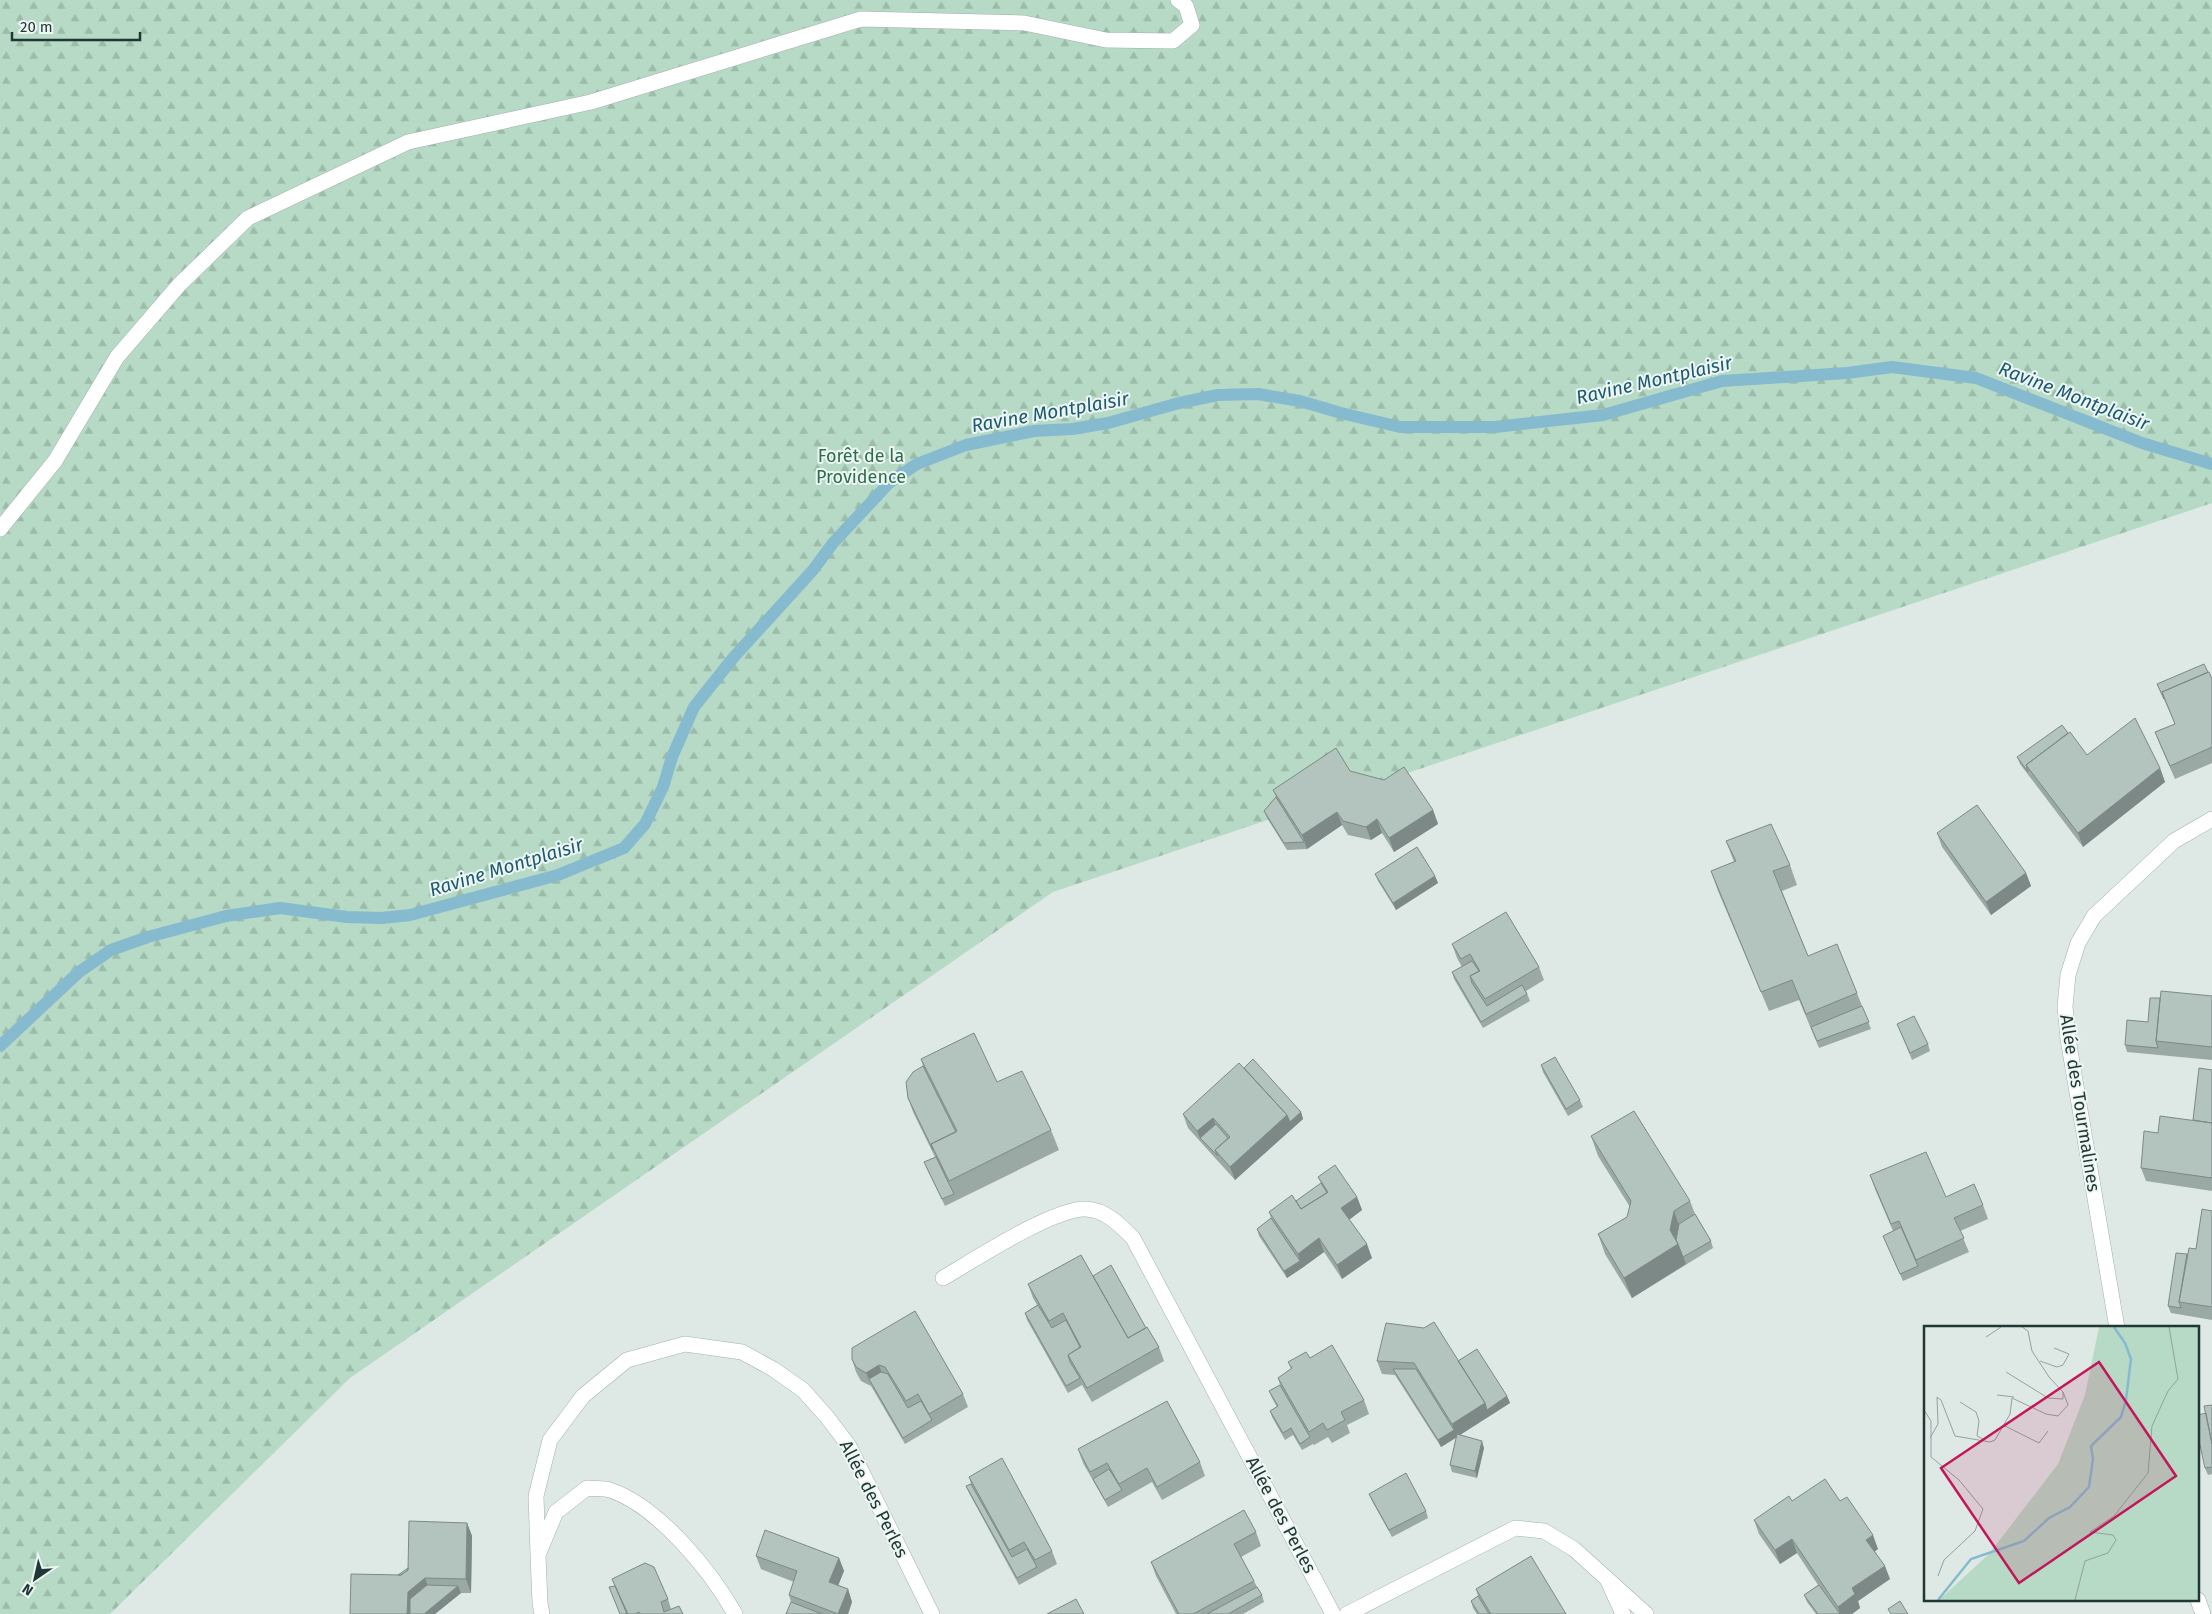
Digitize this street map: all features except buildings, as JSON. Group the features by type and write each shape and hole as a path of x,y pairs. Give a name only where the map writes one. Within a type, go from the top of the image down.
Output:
{"street":[{"path":"0,529 55,461 117,357 179,285 248,218 408,142 591,102 861,19 1024,24 1106,40 1173,41 1192,25 1186,6 1178,0"},
{"name":"Allée des Tourmalines","path":"2117,1326 2068,1039 2065,1006 2068,976 2078,943 2094,916 2174,841 2212,819"},
{"name":"Allée des Perles","path":"942,1278 1047,1220 1067,1212 1087,1209 1113,1218 1133,1238 1333,1614"},
{"name":"Allée des Perles","path":"542,1614 536,1496 550,1440 583,1396 627,1360 685,1344 742,1352 773,1369 803,1390 849,1446 932,1614"},
{"name":"Allée des Perles","path":"538,1555 556,1512 587,1488 609,1489 630,1499 677,1535 722,1592 734,1614"},
{"path":"1347,1614 1515,1528 1544,1531 1574,1549 1646,1614"},
{"path":"1608,1579 1623,1614"},
{"path":"2199,1602 2203,1614"}],"green space":[{"name":"Forêt de la Providence","path":"0,0 2212,0 2212,503 1053,892 350,1378 110,1614 0,1614"}],"waterway":[{"name":"Ravine Montplaisir","path":"0,1046 79,972 111,950 148,937 226,916 280,908 347,917 382,918 410,915 558,875 624,848 645,824 663,787 672,757 694,707 733,658 813,570 833,543 890,482 917,464 966,445 1034,431 1072,429 1108,423 1179,403 1218,395 1258,394 1300,401 1400,427 1495,427 1603,415 1722,381 1847,373 1892,367 1976,378 2142,443 2212,464"}]}
